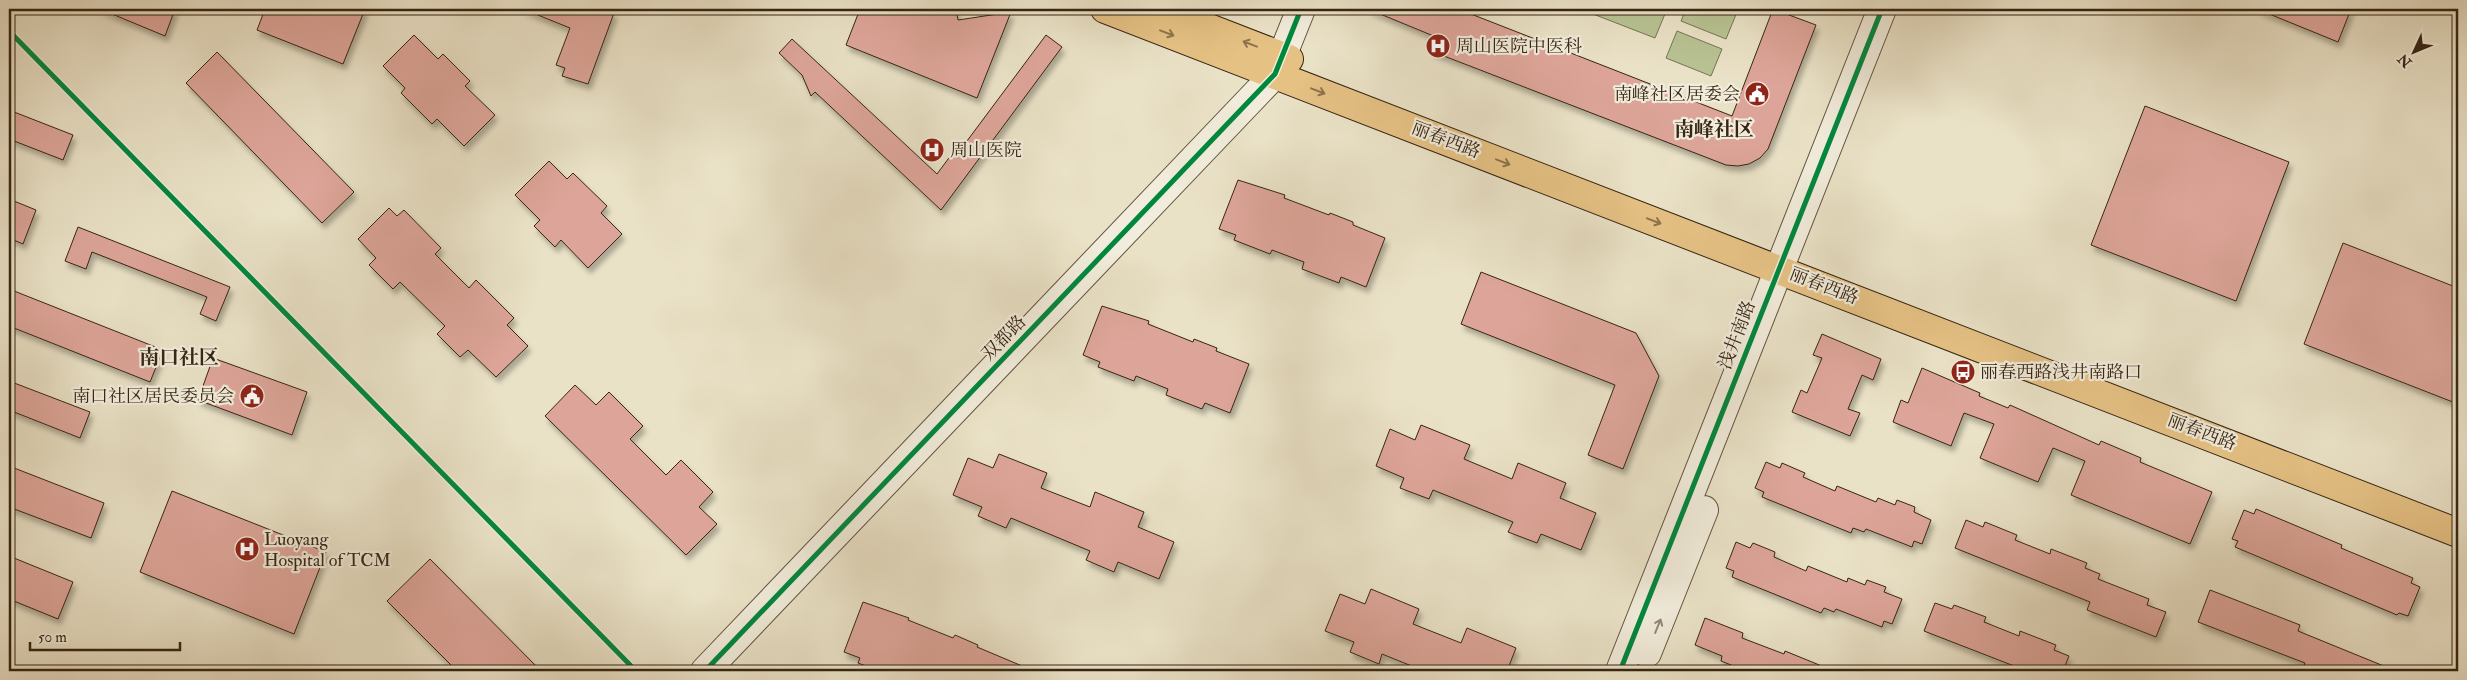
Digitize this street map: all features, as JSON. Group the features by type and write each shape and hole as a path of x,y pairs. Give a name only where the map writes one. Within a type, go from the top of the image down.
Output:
{"main road":[{"name":"丽春西路","path":"1105,9 1279,66 1789,264 2458,515"},
{"name":"丽春西路","path":"1160,9 1279,66"},
{"name":"丽春西路","path":"1789,264 2458,533"}],"street":[{"name":"双都路","path":"704,671 1279,66 1301,9"},
{"name":"浅井南路","path":"1640,671 1882,9"},
{"name":"浅井南路","path":"1620,671 1896,9"}],"green space":[{"path":"1580,9 1667,9 1655,38"},
{"path":"1686,9 1729,9 1737,12 1726,39 1681,21"},
{"path":"1677,31 1722,49 1711,76 1666,58"}],"building":[{"path":"100,9 175,9 165,36"},
{"path":"265,9 365,9 343,64 257,30"},
{"path":"523,9 604,9 614,13 588,84 562,76 565,68 556,65 570,28"},
{"path":"860,9 956,9 958,20 1011,12 977,98 846,45"},
{"path":"1368,9 1473,9 1471,14 1732,116 1773,9 1816,25 1768,149 1760,158 1749,164 1738,166 1726,165 1431,51 1436,37"},
{"path":"2257,9 2351,9 2338,42"},
{"path":"414,35 438,59 443,54 470,81 465,86 495,115 464,146 437,119 432,124 401,93 405,88 383,66"},
{"path":"1046,35 1062,47 941,210 815,92 811,96 802,75 779,53 792,39 937,174 954,151 958,153"},
{"path":"217,52 354,192 322,223 186,83"},
{"path":"2145,106 2289,162 2236,301 2091,245"},
{"path":"9,110 73,135 63,160 9,139"},
{"path":"549,161 567,179 573,173 607,206 601,213 622,234 588,268 561,240 555,247 534,226 540,220 515,195"},
{"path":"1238,180 1285,195 1284,198 1353,222 1353,225 1385,238 1366,287 1341,277 1339,283 1302,269 1304,262 1272,250 1270,254 1234,240 1236,235 1219,229"},
{"path":"9,199 36,210 23,244 9,238"},
{"path":"389,208 397,216 404,210 441,248 435,254 469,288 476,280 514,318 507,325 528,346 496,377 468,350 460,357 437,334 445,326 400,282 393,289 369,265 376,258 358,239"},
{"path":"78,227 230,287 216,321 200,314 207,297 92,252 86,269 65,261"},
{"path":"2343,243 2458,288 2458,404 2304,344"},
{"path":"1481,272 1636,333 1659,376 1623,469 1588,455 1615,385 1461,324"},
{"path":"9,289 163,350 150,382 9,326"},
{"path":"1102,306 1149,321 1148,324 1193,342 1194,339 1217,348 1216,351 1249,364 1230,413 1205,403 1202,409 1166,395 1168,389 1136,376 1134,381 1098,367 1100,362 1083,355"},
{"path":"1822,334 1881,359 1873,380 1862,375 1848,409 1860,413 1850,436 1792,412 1801,390 1807,393 1822,358 1813,355"},
{"name":"南口社区居民委员会","path":"213,358 307,392 292,435 198,400"},
{"path":"1922,368 1980,393 1979,396 2008,408 2010,405 2099,445 2101,441 2141,458 2140,462 2212,492 2190,544 2071,495 2085,461 2053,448 2038,482 1980,458 1994,424 1964,413 1951,446 1893,422 1901,400 1908,403"},
{"path":"9,381 90,412 80,438 9,410"},
{"path":"575,385 596,405 609,392 643,426 630,439 666,475 681,460 713,492 699,507 717,524 686,555 545,416"},
{"path":"1421,425 1470,445 1464,459 1512,479 1518,463 1566,483 1560,498 1596,513 1581,550 1541,534 1537,543 1508,532 1513,522 1433,490 1429,499 1400,488 1404,478 1376,466 1390,429 1415,440"},
{"path":"999,454 1047,473 1041,488 1090,507 1095,492 1144,512 1138,527 1174,542 1159,579 1118,562 1114,572 1086,560 1090,551 1011,518 1006,528 978,516 982,507 953,495 968,458 993,468"},
{"path":"1766,462 1780,468 1782,463 1805,473 1803,477 1835,491 1837,486 1876,502 1878,498 1895,505 1897,500 1915,507 1914,512 1931,520 1922,544 1914,541 1912,547 1866,529 1864,532 1853,528 1851,533 1762,497 1764,492 1755,488"},
{"path":"9,466 104,503 91,538 9,507"},
{"path":"172,491 326,552 294,634 140,572"},
{"path":"2256,509 2342,545 2341,548 2413,578 2411,583 2420,587 2408,616 2399,613 2397,615 2235,547 2238,541 2232,539 2244,510 2254,514"},
{"path":"1966,520 1983,527 1985,522 2017,535 2015,540 2050,554 2051,549 2087,563 2085,568 2100,574 2098,579 2149,599 2147,605 2166,612 2156,637 2087,610 2090,602 1955,548"},
{"path":"1736,542 1750,548 1753,543 1775,552 1774,557 1806,571 1808,566 1847,582 1848,578 1865,585 1867,580 1886,587 1884,592 1902,599 1892,624 1884,621 1882,627 1836,609 1834,612 1824,608 1821,613 1732,577 1734,571 1726,568"},
{"path":"9,556 73,582 58,619 9,599"},
{"path":"430,559 541,671 457,671 387,601"},
{"path":"1371,589 1419,609 1413,624 1461,643 1467,628 1516,648 1507,671 1424,671 1382,654 1379,664 1350,652 1354,642 1325,631 1340,594 1365,604"},
{"path":"2210,590 2300,625 2298,631 2396,671 2302,671 2305,663 2198,622"},
{"path":"863,602 909,618 908,620 953,638 955,635 978,645 977,647 1034,671 879,671 858,663 860,658 844,652"},
{"path":"1935,603 1952,609 1954,605 1986,617 1984,622 2019,636 2020,631 2056,645 2054,650 2069,656 2063,671 2027,671 1924,631"},
{"path":"1705,618 1743,633 1742,638 1784,654 1785,651 1834,671 1746,671 1721,661 1722,656 1695,645"}],"cycle path":[{"path":"705,671 1275,74 1301,9"},
{"path":"1620,671 1882,9"},
{"path":"9,31 636,671"}],"place":[{"name":"周山医院中医科","path":"1438,46"},
{"name":"南峰社区居委会","path":"1757,94"},
{"name":"周山医院","path":"932,150"},
{"name":"丽春西路浅井南路口","path":"1963,372"},
{"name":"南口社区居民委员会","path":"252,396"},
{"name":"Luoyang Hospital of TCM","path":"247,549"}],"district":[{"name":"南峰社区","path":"1714,129"},
{"name":"南口社区","path":"179,357"}]}
